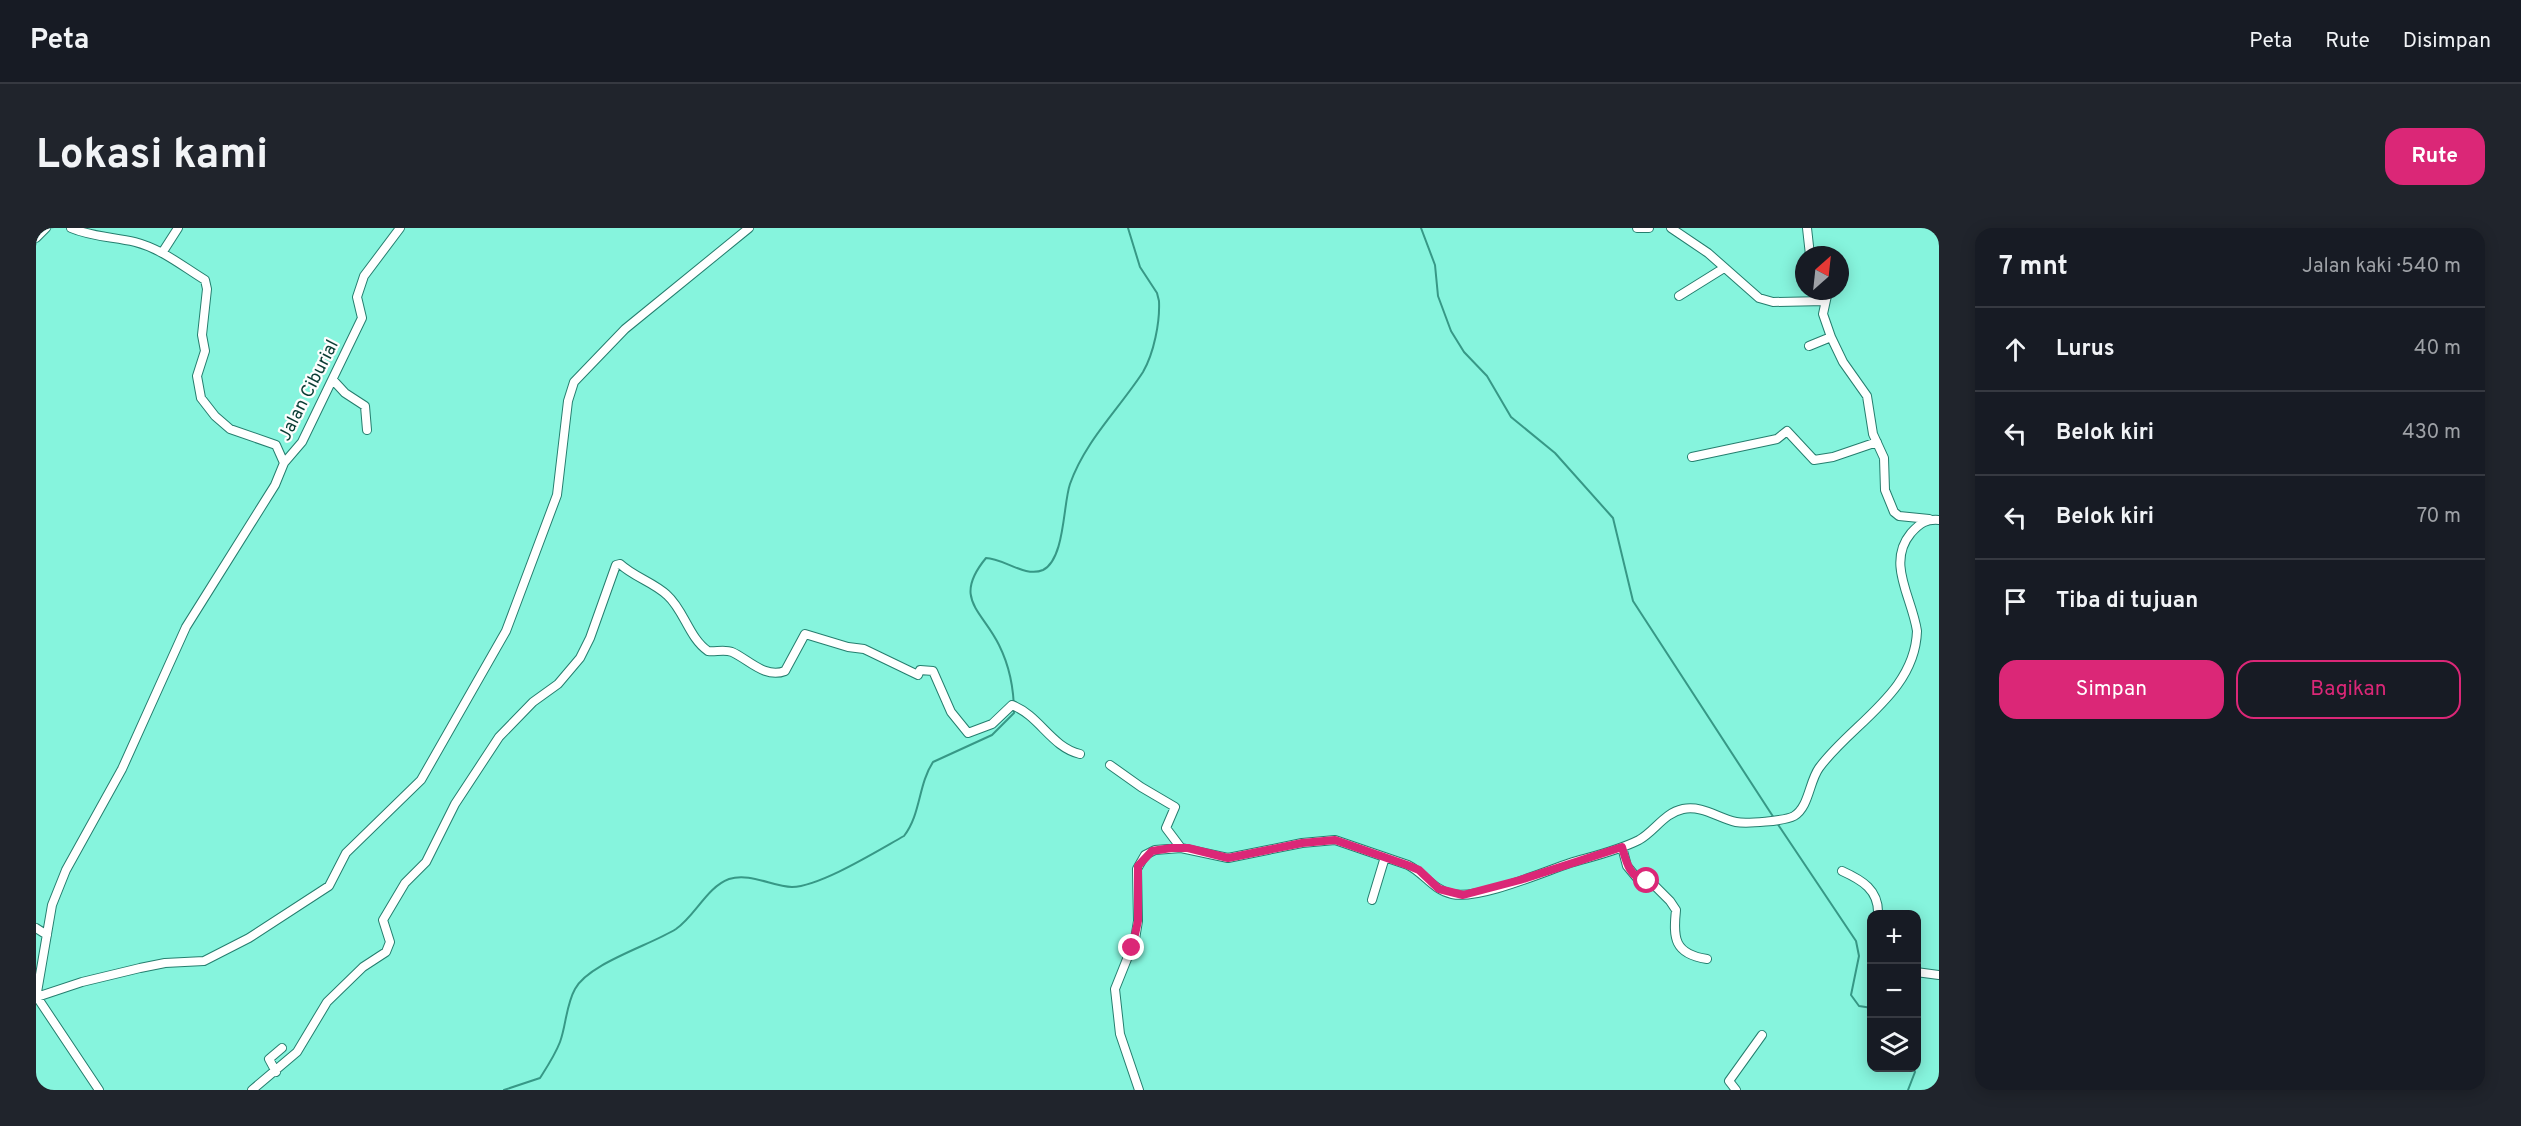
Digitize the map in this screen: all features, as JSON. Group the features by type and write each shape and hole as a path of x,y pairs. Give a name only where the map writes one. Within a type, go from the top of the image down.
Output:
{"street":[{"path":"36,239 46,228"},
{"path":"71,228 90,235 134,242 162,253 205,280 207,289 202,335 205,351 197,376 201,398 215,416 230,429 276,444 284,463"},
{"path":"162,253 177,228"},
{"name":"Jalan Ciburial","path":"37,998 52,905 66,870 122,769 186,627 275,485 284,463 302,442 333,380 339,361 363,316 357,297 364,276 400,228"},
{"path":"99,1090 37,998 82,982 140,968 165,963 204,961 249,938 329,886 346,853 421,780 506,631 557,495 567,408 574,382 625,329 749,228"},
{"path":"1637,228 1649,228"},
{"path":"1671,228 1696,244 1752,294 1766,301 1825,301 1823,314 1831,338 1843,362 1867,396 1876,442 1884,458 1885,490 1894,512 1899,516 1939,520"},
{"path":"1808,228 1809,246"},
{"path":"1679,296 1724,267"},
{"path":"1809,346 1831,338"},
{"path":"333,380 345,393 365,407 367,430"},
{"path":"1692,457 1777,439 1786,431 1814,460 1833,457 1876,442"},
{"path":"1139,1090 1120,1034 1115,984 1135,939 1138,921 1136,876 1140,862 1152,851 1181,848 1228,858 1302,843 1335,840 1416,869 1439,889 1463,895 1520,880 1622,847 1641,839 1668,815 1683,809 1700,809 1738,823 1794,816 1801,809 1818,768 1847,736 1883,704 1904,670 1915,643 1917,631 1899,554 1913,531 1929,519"},
{"path":"252,1090 297,1052 327,1002 363,967 382,956 388,949 390,942 383,920 390,906 405,883 426,862 455,804 499,737 523,711 558,684 580,658 590,638 616,565 620,564 647,579 668,596 689,629 708,651 730,652 754,666 778,673 784,671 805,634 848,647 861,648 918,675 924,668 933,671 951,712 968,733 992,724 1012,705 1030,713 1065,748 1080,754"},
{"path":"1110,765 1175,807 1166,828 1181,848"},
{"path":"1622,847 1628,866 1637,878 1651,882 1670,901 1677,912 1673,920 1674,939 1684,951 1707,959"},
{"path":"1372,900 1385,857"},
{"path":"1842,871 1868,886 1878,901 1878,910"},
{"path":"36,928 47,935"},
{"path":"1921,973 1939,975"},
{"path":"1736,1090 1729,1081 1762,1035"},
{"path":"276,1072 268,1059 282,1048"}],"waterway":[{"path":"504,1090 540,1078 560,1042 575,989 593,971 676,929 714,888 729,879 745,877 792,887 804,885 849,867 904,836 914,818 928,771 933,762 992,735 1014,713 1009,670 999,645 973,604 971,584 986,558 1029,572 1043,570 1050,564 1056,555 1070,484 1076,468 1093,439 1134,386 1147,364 1156,337 1159,301 1157,293 1140,267 1128,228"},
{"path":"1421,228 1435,265 1438,296 1451,331 1464,352 1487,376 1511,417 1555,453 1613,518 1633,601 1774,818"},
{"path":"1777,823 1856,941 1859,956 1851,995 1859,1006 1867,1007"},
{"path":"1908,1090 1915,1072"}],"route":[{"path":"1132,948 1138,921 1136,876 1138,866 1142,858 1152,851 1171,848 1188,848 1228,858 1302,843 1339,841 1397,860 1419,870 1439,889 1451,894 1463,895 1520,880 1622,847 1630,870 1637,878 1647,881"}]}
